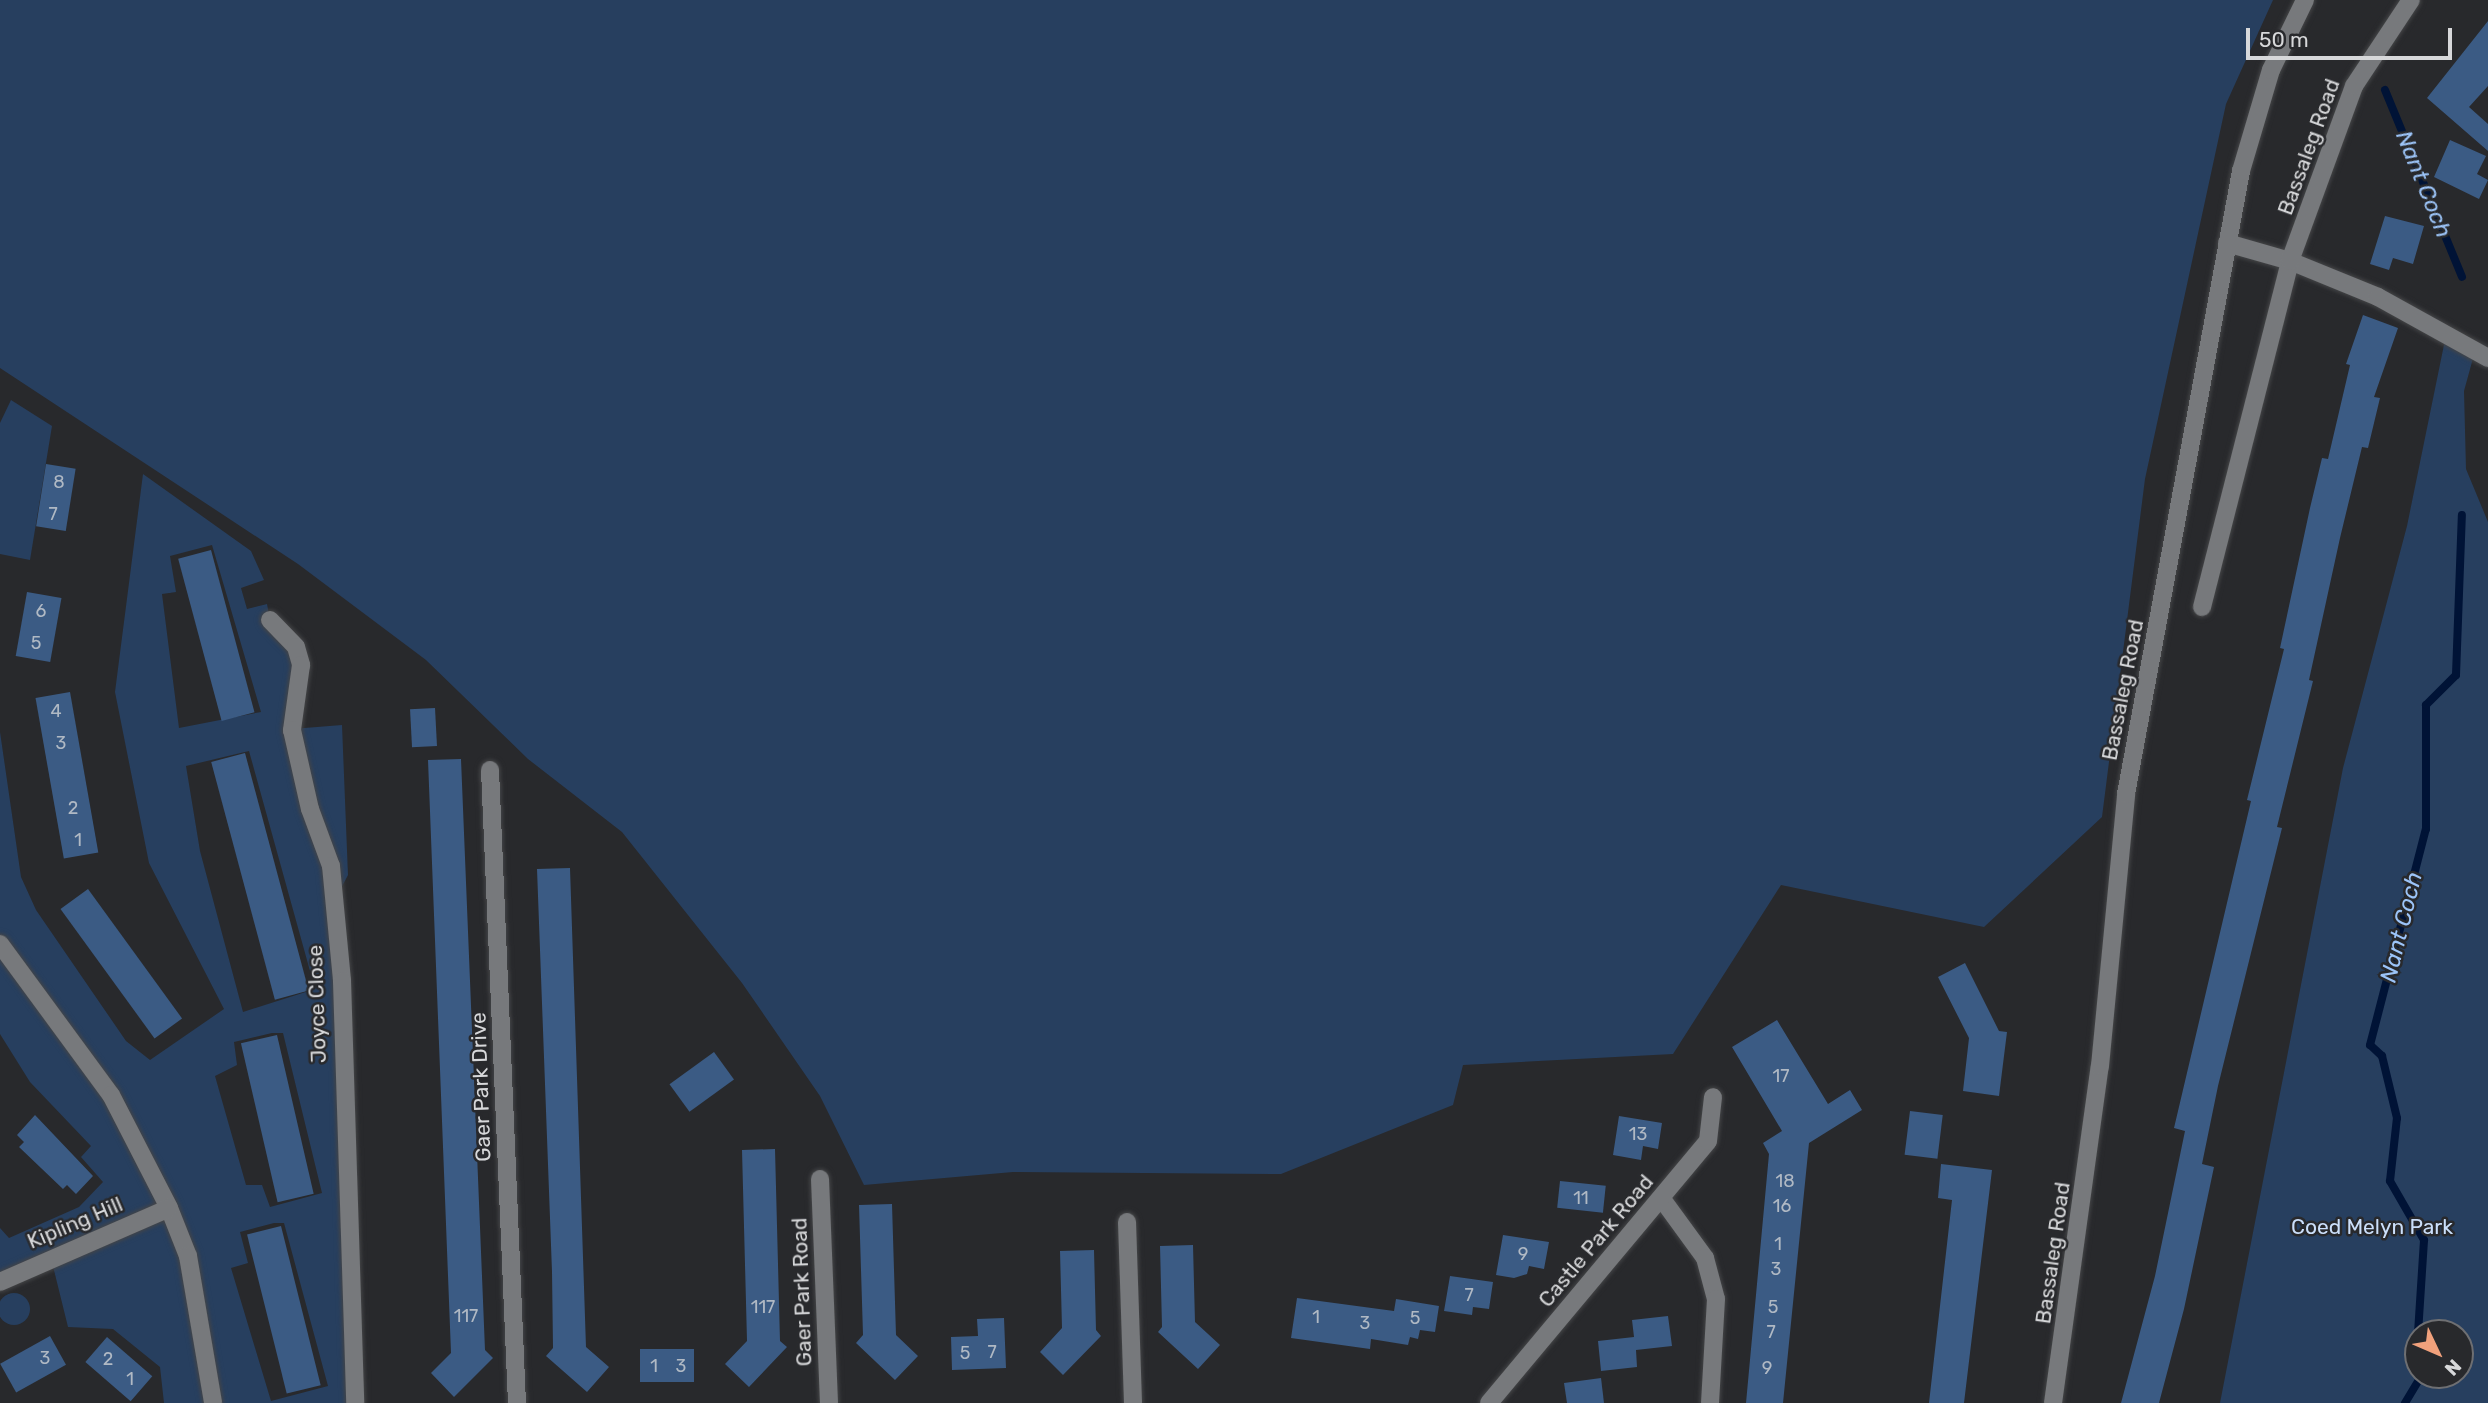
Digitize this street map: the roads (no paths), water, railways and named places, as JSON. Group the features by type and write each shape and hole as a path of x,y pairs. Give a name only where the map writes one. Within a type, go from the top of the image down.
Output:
{"street":[{"name":"Bassaleg Road","path":"2053,1403 2100,1066 2126,794 2227,243 2271,70 2305,0"},
{"name":"Bassaleg Road","path":"2202,607 2290,261 2354,86 2411,0"},
{"path":"2227,243 2290,261 2378,297 2488,358"},
{"name":"Joyce Close","path":"270,620 296,647 301,665 292,730 310,809 331,866 342,981 355,1403"},
{"name":"Gaer Park Drive","path":"490,769 517,1403"},
{"path":"0,944 111,1095 169,1208 188,1256 213,1403"},
{"name":"Castle Park Road","path":"1489,1403 1662,1199 1707,1141 1713,1097"},
{"name":"Gaer Park Road","path":"820,1179 829,1403"},
{"path":"1662,1199 1704,1258 1716,1298 1710,1403"},
{"name":"Kipling Hill","path":"0,1282 169,1208"},
{"path":"1127,1222 1133,1403"}],"waterway":[{"name":"Nant Coch","path":"2385,90 2462,277"},
{"name":"Nant Coch","path":"2419,1319 2424,1240 2390,1181 2397,1118 2382,1056 2370,1045 2426,829 2426,705 2456,675 2462,515"},
{"name":"Nant Coch","path":"2405,1403 2414,1389"}],"park label":[{"name":"Coed Melyn Park","path":"2372,1227"}]}
